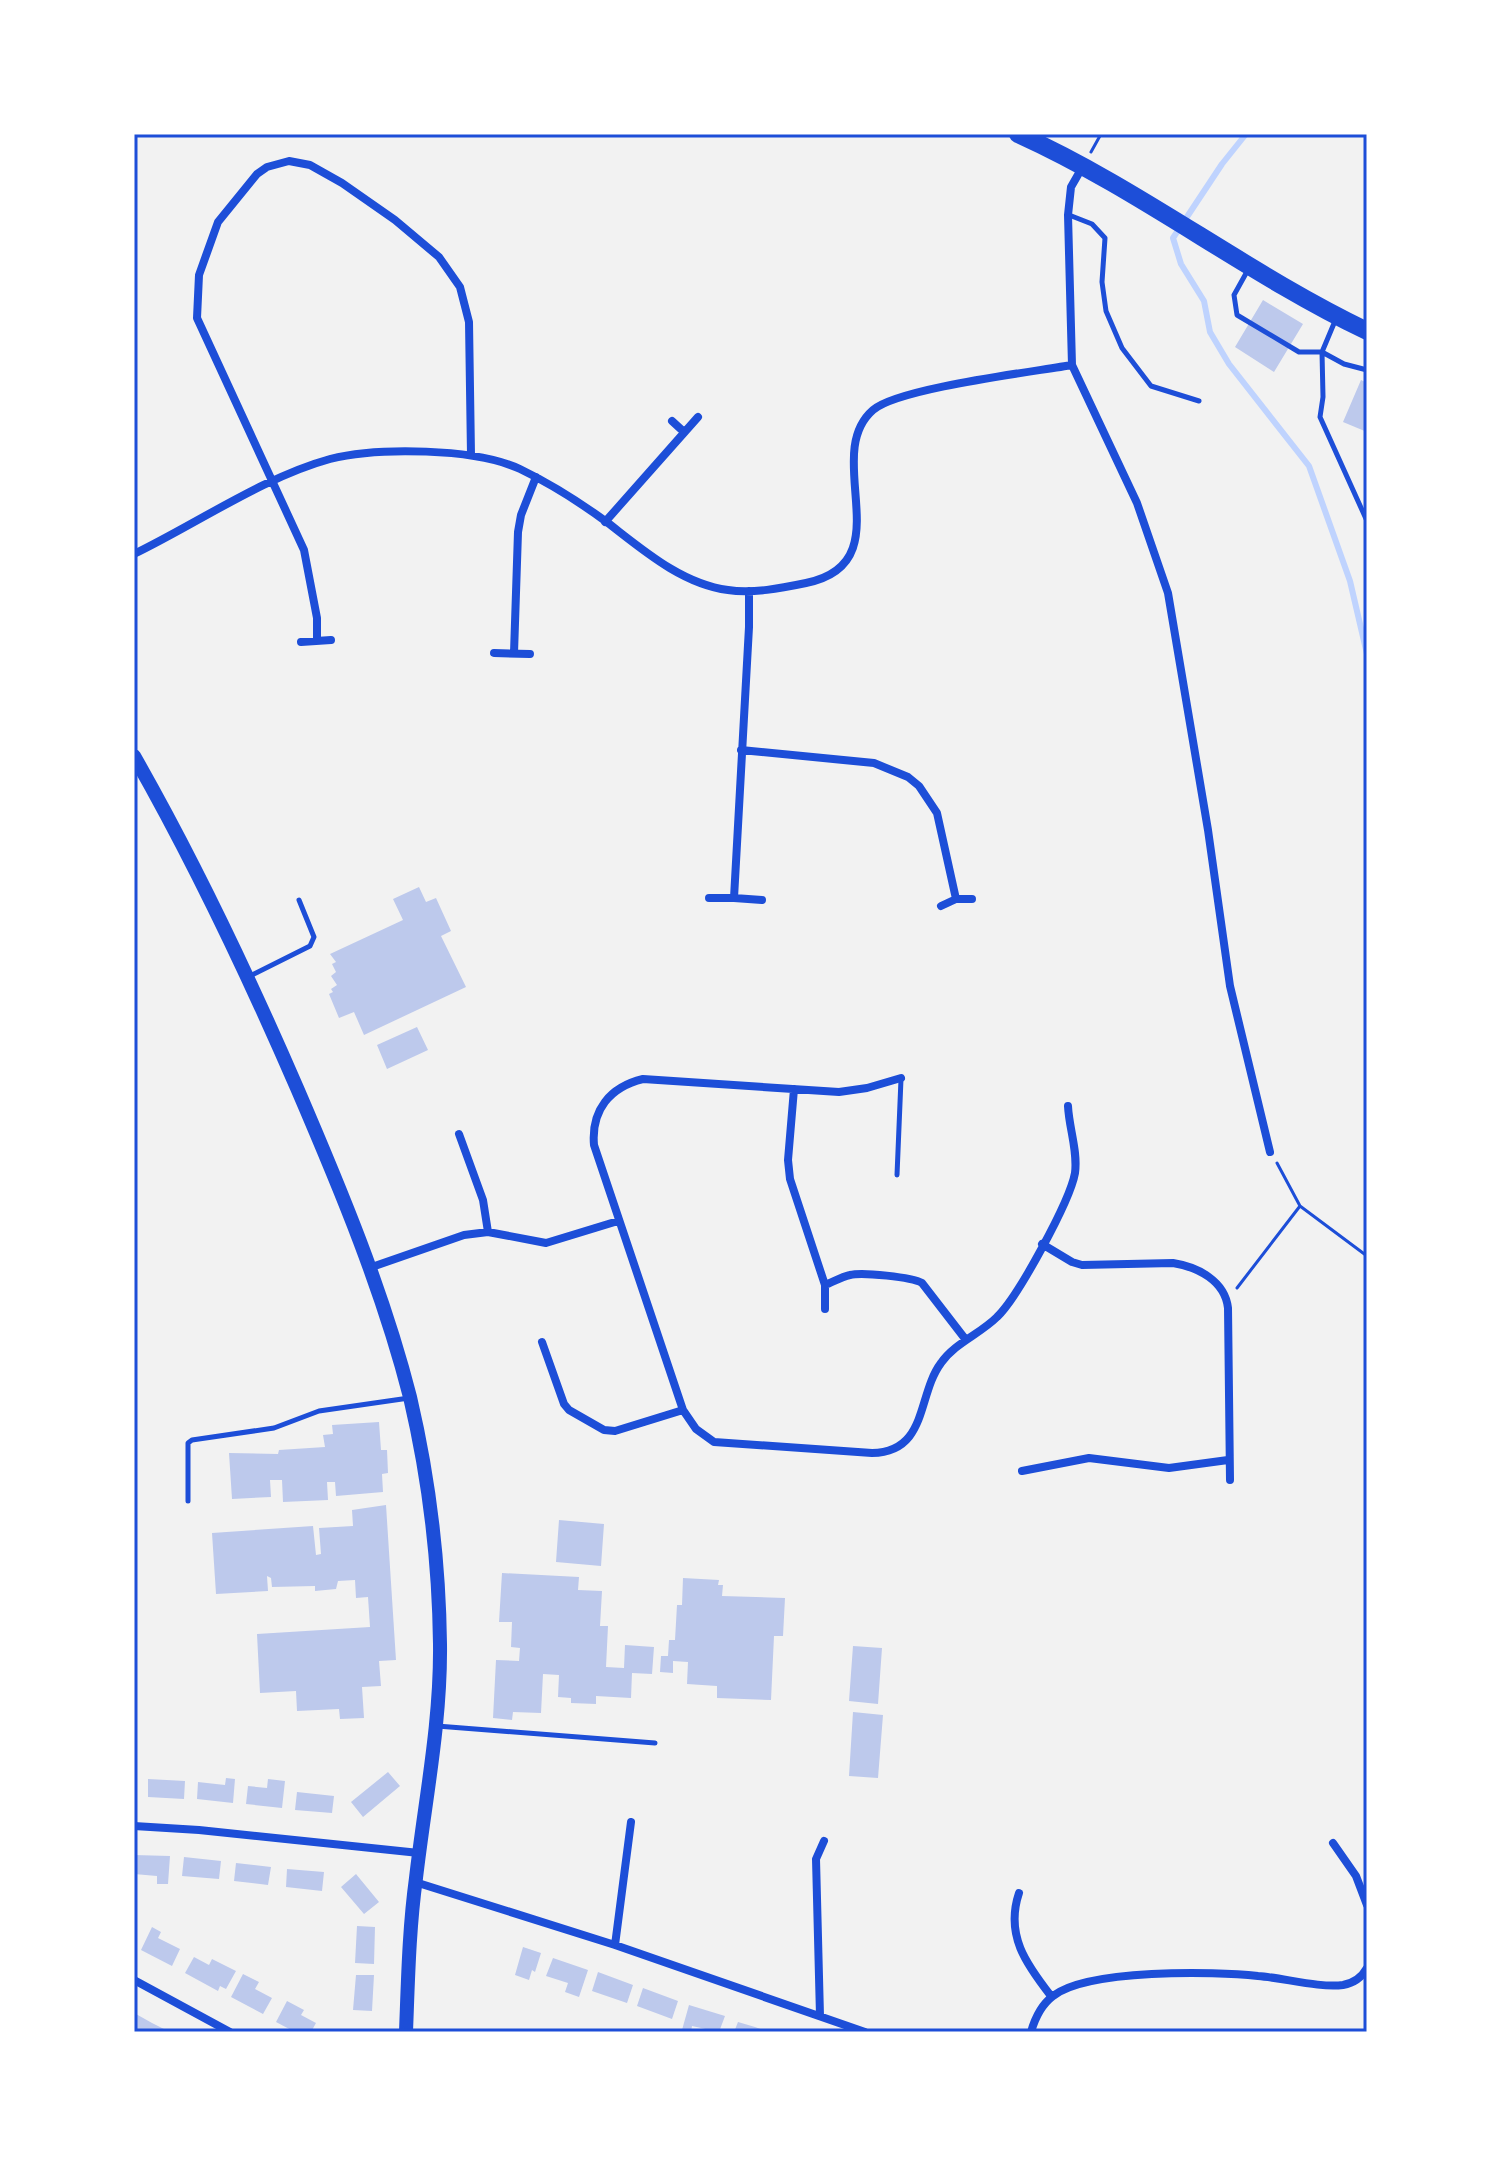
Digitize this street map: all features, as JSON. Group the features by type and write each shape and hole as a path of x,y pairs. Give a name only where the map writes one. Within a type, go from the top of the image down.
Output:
{"main road":[{"path":"1018,134 1083,166 1250,267 1367,331"}],"street":[{"path":"317,641 317,618 309,566 298,534 200,329 196,294 209,245 228,207 257,174 267,167 289,161 310,165 342,183 421,239 451,272 465,301 469,322 471,455"},
{"path":"1083,166 1071,187 1068,215 1072,365 1137,503 1168,593 1208,830 1230,986 1270,1152"},
{"path":"134,554 309,466 351,455 376,453 471,455 501,462 536,477 679,573 728,591 811,583 831,573 852,551 858,530 854,445 866,416 882,403 902,396 1072,365"},
{"path":"605,522 698,417"},
{"path":"672,421 684,432"},
{"path":"514,653 518,532 521,515 536,477"},
{"path":"734,898 749,591"},
{"path":"301,642 331,640"},
{"path":"494,653 530,654"},
{"path":"741,750 874,763 908,777 919,786 937,813 956,899"},
{"path":"134,756 247,978 326,1158 368,1268 410,1398 435,1546 440,1647 436,1726 415,1882 406,2032"},
{"path":"709,898 762,900"},
{"path":"941,906 956,899 972,899"},
{"path":"901,1078 852,1091 643,1079 620,1086 603,1103 593,1131 594,1145 618,1221 683,1410 696,1429 714,1442 881,1453 897,1446 910,1435 920,1418 935,1371 946,1356 1004,1310 1069,1193 1075,1162 1068,1106"},
{"path":"794,1089 788,1160 790,1179 825,1285 825,1309"},
{"path":"459,1134 487,1214 488,1232"},
{"path":"368,1268 464,1235 488,1232 546,1243 618,1221"},
{"path":"1042,1244 1082,1265 1173,1263 1188,1265 1217,1283 1227,1300 1230,1480"},
{"path":"825,1285 860,1274 913,1278 922,1283 966,1340"},
{"path":"542,1342 564,1404 604,1430 629,1428 683,1410"},
{"path":"1022,1471 1089,1458 1169,1468 1228,1460"},
{"path":"615,1945 631,1822"},
{"path":"134,1826 419,1853"},
{"path":"820,2016 816,1859 824,1841"},
{"path":"1333,1843 1356,1876 1367,1905"},
{"path":"415,1882 439,1887 615,1945 865,2032"},
{"path":"1019,1893 1013,1920 1018,1944 1035,1976 1051,1996"},
{"path":"1031,2032 1042,2007 1051,1996 1069,1987 1119,1977 1190,1972 1347,1984 1362,1976 1367,1968"},
{"path":"134,1980 230,2032"}],"lane":[{"path":"1068,215 1092,224 1105,238 1102,282 1106,311 1122,348 1151,386 1199,401"},
{"path":"1250,267 1234,295 1237,315 1299,352 1322,352 1344,364 1367,370"},
{"path":"1337,316 1322,352 1320,417 1367,521"},
{"path":"247,978 310,946 314,937 299,900"},
{"path":"897,1175 901,1078"},
{"path":"188,1501 188,1443 192,1440 274,1428 319,1411 410,1398"},
{"path":"436,1726 655,1743"}],"path":[{"path":"1270,1152 1300,1206 1367,1256"},
{"path":"1227,1300 1300,1206"}],"building":[{"path":"1263,300 1303,324 1274,372 1235,347"},
{"path":"1361,380 1367,383 1367,432 1343,422"},
{"path":"419,887 426,902 436,898 451,931 441,936 466,987 364,1035 354,1012 339,1018 329,994 337,985 331,976 336,972 332,964 336,962 330,954 403,920 393,899"},
{"path":"417,1027 428,1050 387,1069 377,1045"},
{"path":"379,1422 381,1450 387,1450 388,1473 382,1474 383,1492 336,1496 335,1482 327,1482 328,1500 283,1502 282,1480 270,1480 271,1497 232,1499 229,1453 278,1454 279,1450 325,1447 323,1435 333,1434 332,1425"},
{"path":"386,1505 396,1660 379,1661 381,1686 362,1687 364,1718 340,1719 339,1709 297,1711 296,1691 260,1693 257,1634 370,1627 368,1597 356,1598 355,1580 338,1581 336,1589 315,1591 315,1586 272,1587 271,1578 267,1576 268,1591 216,1594 212,1533 313,1526 316,1555 321,1554 319,1528 353,1526 352,1510"},
{"path":"559,1520 604,1524 601,1566 556,1562"},
{"path":"502,1573 579,1577 578,1590 602,1591 600,1626 608,1626 606,1667 624,1668 625,1645 654,1647 652,1674 632,1673 631,1698 596,1696 596,1704 571,1703 571,1698 558,1697 559,1675 543,1674 541,1713 513,1712 512,1720 493,1718 496,1660 519,1661 520,1648 511,1647 512,1622 499,1622"},
{"path":"683,1578 719,1580 718,1585 723,1585 722,1596 785,1598 783,1636 774,1636 771,1700 717,1698 717,1686 687,1684 688,1662 673,1661 673,1673 660,1672 661,1656 668,1656 669,1640 675,1640 677,1605 682,1605"},
{"path":"853,1646 882,1648 878,1704 849,1701"},
{"path":"853,1712 883,1715 878,1778 849,1776"},
{"path":"388,1772 400,1786 363,1817 351,1802"},
{"path":"226,1778 235,1779 233,1803 197,1799 198,1782 225,1785"},
{"path":"148,1779 185,1781 184,1799 148,1797"},
{"path":"268,1779 285,1781 282,1808 246,1804 248,1786 267,1788"},
{"path":"297,1792 334,1796 332,1813 295,1810"},
{"path":"134,1855 170,1856 168,1884 157,1884 157,1876 134,1874"},
{"path":"184,1857 221,1861 219,1879 182,1876"},
{"path":"236,1863 271,1867 268,1885 234,1881"},
{"path":"287,1869 324,1872 322,1891 286,1887"},
{"path":"356,1874 379,1902 364,1914 341,1887"},
{"path":"357,1926 375,1927 374,1964 355,1963"},
{"path":"152,1927 161,1932 158,1938 180,1949 172,1966 141,1950"},
{"path":"523,1947 541,1953 529,1980 515,1975"},
{"path":"194,1957 209,1965 212,1959 236,1971 226,1989 220,1986 218,1991 185,1973"},
{"path":"553,1958 588,1970 579,1997 565,1992 568,1983 546,1976"},
{"path":"598,1972 633,1985 627,2003 592,1991"},
{"path":"243,1974 259,1982 255,1989 272,1998 263,2014 231,1997"},
{"path":"356,1975 374,1975 372,2011 353,2010"},
{"path":"643,1988 678,2001 672,2019 637,2006"},
{"path":"287,2001 304,2010 301,2015 316,2023 311,2032 295,2032 276,2022"},
{"path":"689,2005 725,2016 719,2032 692,2026 691,2032 682,2030"},
{"path":"136,2014 152,2023 170,2032 134,2032"},
{"path":"738,2022 755,2027 769,2032 734,2032"}],"waterway":[{"path":"1246,134 1222,164 1173,238 1181,264 1204,301 1210,332 1229,364 1309,466 1350,581 1367,654"}]}
